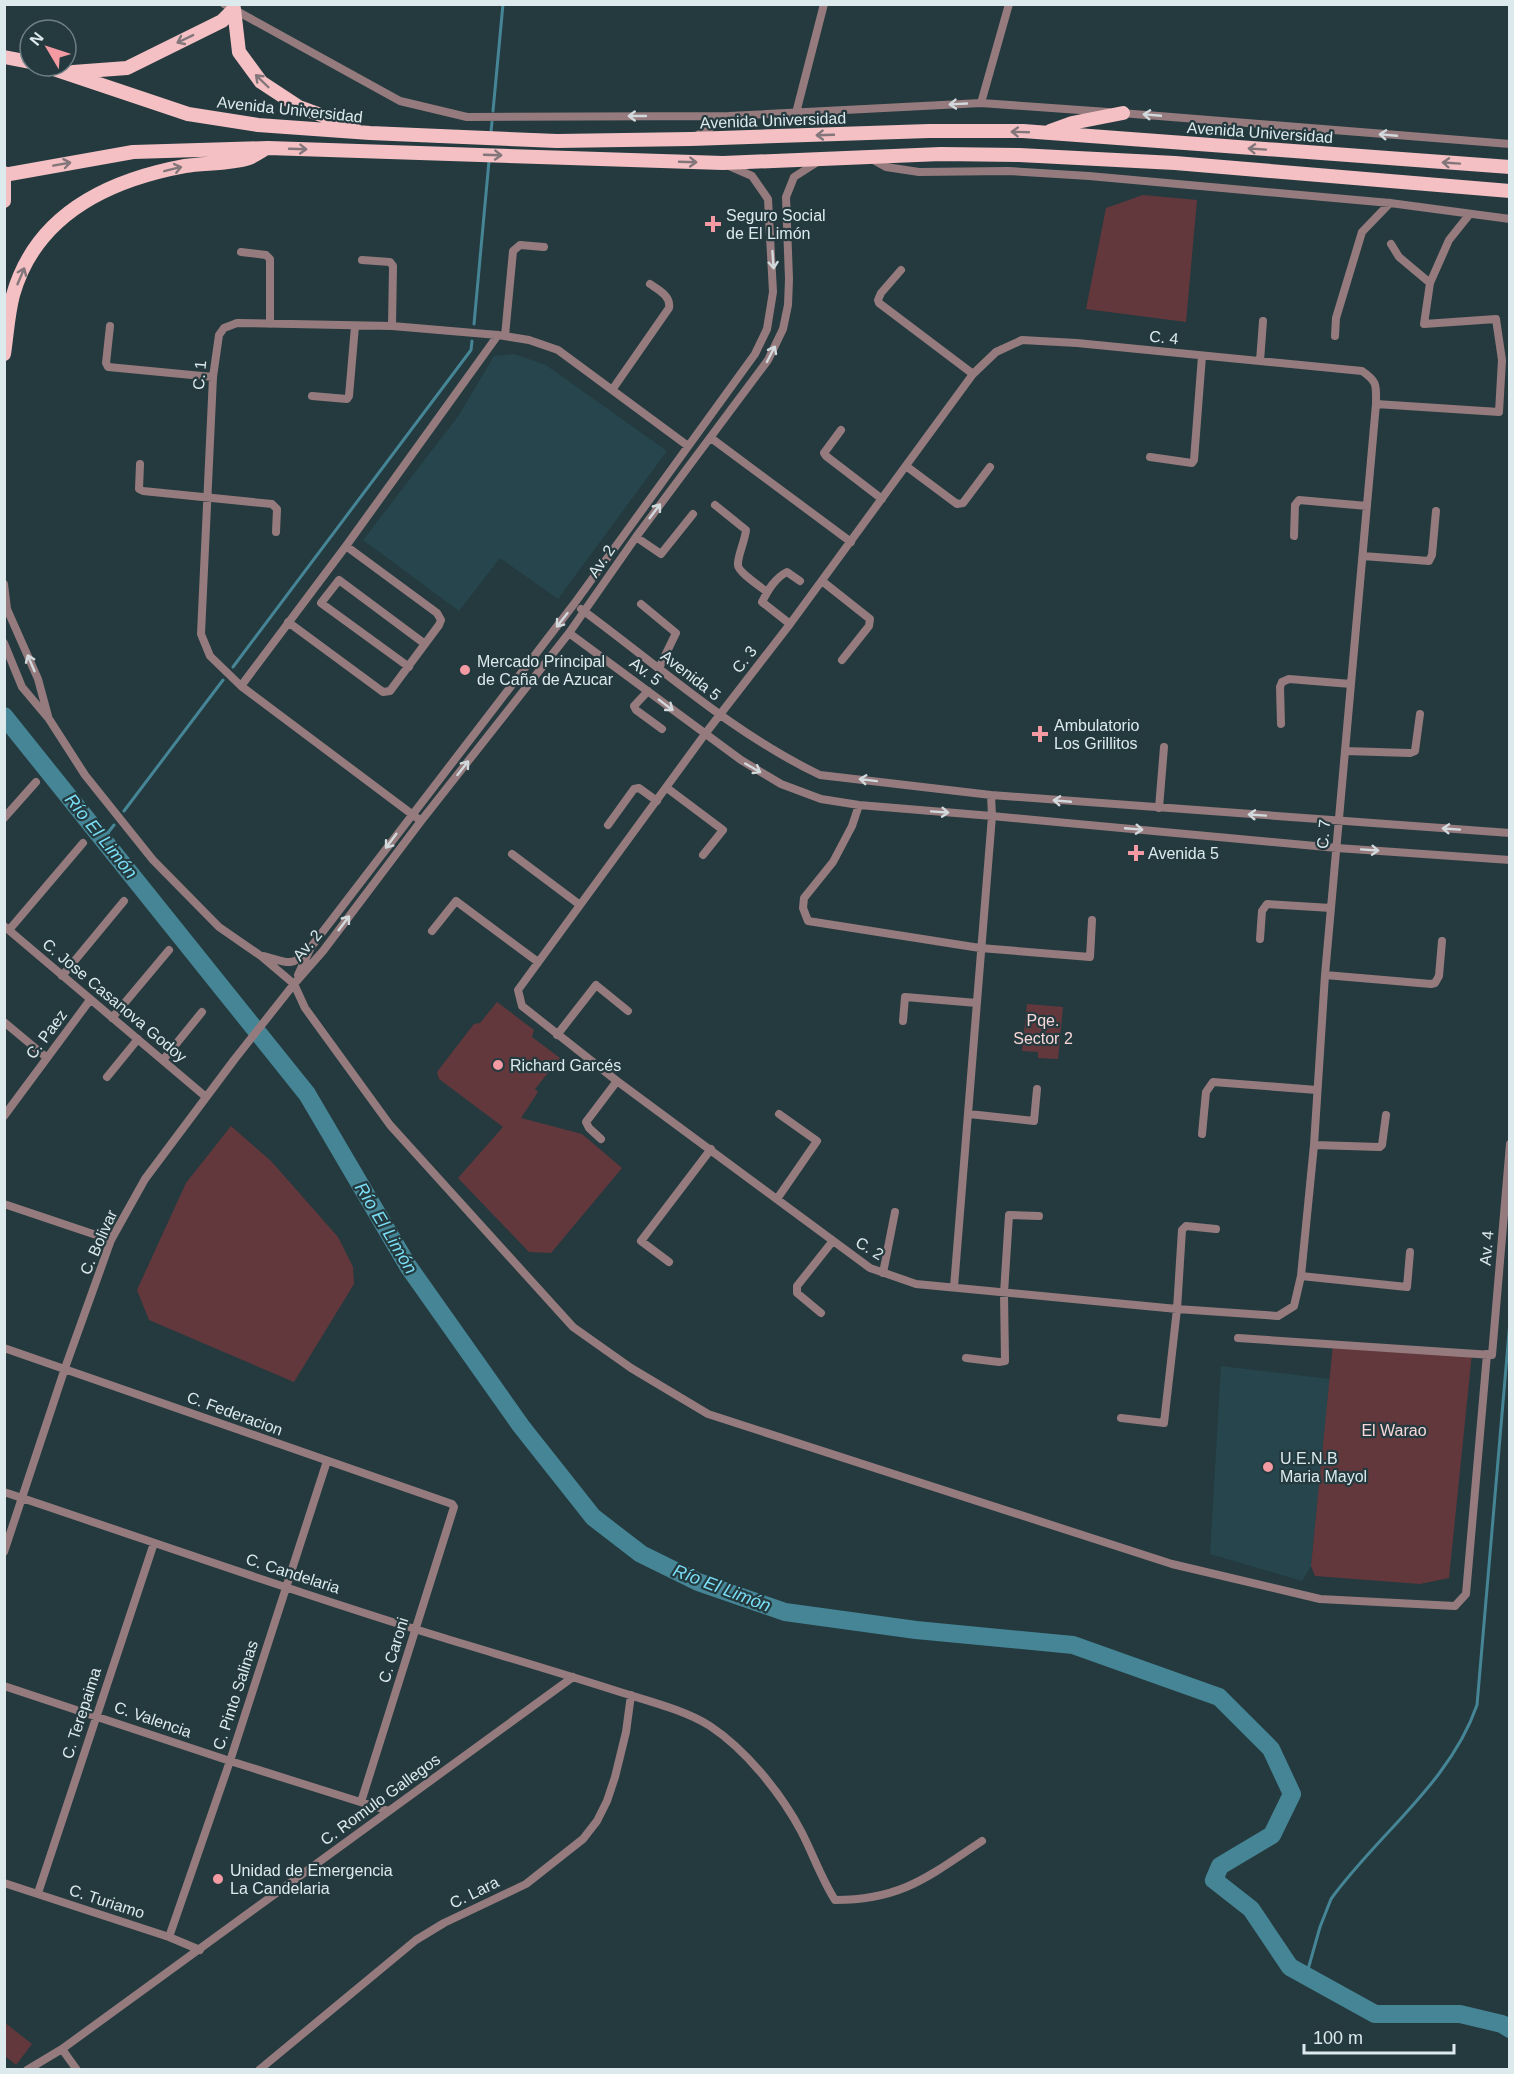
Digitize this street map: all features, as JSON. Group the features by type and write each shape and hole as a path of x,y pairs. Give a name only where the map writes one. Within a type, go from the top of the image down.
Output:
{"main road":[{"path":"78,72 127,68 222,21 231,6"},
{"path":"231,6 239,52 261,82 299,107 370,133"},
{"name":"Avenida Universidad","path":"78,76 188,114 258,125 370,133 557,141 929,131 1044,133 1509,167"},
{"path":"1044,133 1072,123 1123,113"},
{"path":"4,354 13,297 19,278 35,246 63,216 93,195 134,179 184,166 249,158 268,148"},
{"path":"4,201 5,174 133,152 268,148 723,163 941,154 1031,155 1175,164 1509,191"}],"street":[{"path":"796,113 824,4"},
{"path":"981,103 1009,4"},
{"name":"Avenida Universidad","path":"231,6 400,100 467,117 729,116 981,103 1509,144"},
{"path":"691,139 729,116"},
{"path":"866,156 886,167 919,172 1043,173 1390,203 1509,219"},
{"name":"Av. 2","path":"294,984 323,951 569,633 636,537 768,360 783,329 788,305 786,197 794,177 820,160"},
{"name":"Av. 2","path":"294,984 311,946 574,604 754,354 767,328 773,291 768,200 752,176 723,163"},
{"path":"1335,336 1336,318 1362,232 1390,203"},
{"path":"1376,404 1499,412 1502,360 1496,319 1424,324 1430,283 1449,240 1469,215"},
{"path":"1391,244 1400,257 1430,283"},
{"path":"241,686 501,335 513,251 520,246 544,247"},
{"path":"241,252 266,255 270,259 270,324"},
{"path":"362,260 390,262 393,266 392,326"},
{"path":"901,270 881,293 879,303 973,374"},
{"path":"612,390 669,308 668,298 651,284"},
{"path":"1260,361 1263,321"},
{"name":"C. 1","path":"422,821 241,686 210,656 201,634 213,377 219,335 224,328 237,323 392,326 501,335 529,340 558,350 688,446"},
{"path":"110,326 106,363 108,367 213,377"},
{"path":"312,396 347,399 349,396 355,326"},
{"name":"C. 4","path":"973,374 996,352 1022,340 1077,343 1362,371"},
{"path":"1150,457 1192,463 1194,460 1202,356"},
{"name":"C. 7","path":"1294,1306 1301,1276 1314,1145 1325,975 1376,404 1374,379 1362,371"},
{"name":"C. 3","path":"518,990 973,374"},
{"path":"840,430 824,453 882,499"},
{"path":"711,438 850,542"},
{"path":"140,464 139,489 142,491 272,504 276,509 276,532"},
{"path":"906,466 957,504 963,503 990,467"},
{"path":"1294,536 1294,505 1299,500 1366,506"},
{"path":"715,506 746,530 738,565 740,570 767,592"},
{"path":"1363,556 1429,561 1432,555 1436,511"},
{"path":"636,537 661,554 693,514"},
{"path":"288,622 383,692 390,691 409,667 440,625 441,620 437,613 346,546"},
{"path":"790,624 762,602 767,592 787,572 800,581"},
{"path":"409,667 321,603 339,580 425,644"},
{"path":"822,581 870,619 868,626 842,660"},
{"path":"4,584 7,609 38,679 49,719"},
{"name":"Avenida 5","path":"574,604 719,715 796,763 820,775 991,795 1509,833"},
{"path":"641,604 676,633 659,668"},
{"name":"Av. 5","path":"569,633 705,734"},
{"path":"4,643 22,687 49,719 85,775 153,860 219,927 261,956 294,984"},
{"path":"1281,724 1280,687 1282,682 1289,679 1351,684"},
{"path":"648,692 634,706 636,710 662,729"},
{"path":"1345,751 1410,753 1415,751 1420,714"},
{"path":"705,734 741,760 781,784 821,799 859,805 1337,848 1509,860"},
{"path":"1159,808 1164,747"},
{"path":"4,818 36,782"},
{"path":"608,825 634,789 639,788 657,801"},
{"path":"667,788 723,830 703,855"},
{"path":"954,1287 992,816 991,795"},
{"path":"859,805 852,826 833,862 804,898 803,908 808,921 981,948 1090,957 1092,920"},
{"path":"7,928 83,843"},
{"path":"512,854 580,904"},
{"path":"62,976 124,901"},
{"path":"432,931 456,901 538,962"},
{"path":"1260,939 1262,911 1267,904 1331,908"},
{"name":"C. Jose Casanova Godoy","path":"7,928 206,1097"},
{"path":"1325,975 1436,983 1439,976 1442,941"},
{"path":"261,956 285,963 293,962 302,957 311,946"},
{"path":"112,1018 169,950"},
{"name":"C. Bolivar","path":"4,1552 65,1368 111,1240 145,1179 294,984"},
{"name":"Av. 4","path":"294,984 305,1008 390,1125 573,1327 631,1368 708,1414 1173,1564 1320,1599 1455,1606 1466,1594 1509,1143"},
{"path":"558,1035 596,985 628,1011"},
{"name":"C. 2","path":"518,990 522,1006 558,1035 777,1198 832,1242 870,1268 916,1284 1177,1309 1278,1316 1294,1306"},
{"path":"903,1021 905,997 977,1003"},
{"name":"C. Paez","path":"4,1116 90,1000"},
{"path":"163,1060 202,1012"},
{"path":"4,1023 46,1057"},
{"path":"107,1077 138,1039"},
{"path":"602,1139 589,1128 586,1122 617,1081"},
{"path":"1202,1134 1206,1092 1213,1082 1317,1090"},
{"path":"969,1114 1034,1120 1037,1089"},
{"path":"777,1198 817,1141 779,1114"},
{"path":"1314,1145 1380,1147 1386,1115"},
{"path":"669,1262 641,1241 711,1149"},
{"path":"4,1204 111,1240"},
{"path":"883,1273 895,1212"},
{"path":"966,1358 1005,1361 1004,1293 1009,1215 1039,1216"},
{"path":"1121,1418 1164,1423 1177,1309 1182,1230 1186,1226 1216,1229"},
{"path":"821,1312 797,1293 797,1286 832,1242"},
{"path":"1301,1276 1407,1287 1410,1252"},
{"path":"1238,1338 1489,1354"},
{"name":"C. Federacion","path":"4,1348 452,1504 454,1507"},
{"name":"C. Pinto Salinas","path":"169,1937 230,1761 327,1461"},
{"name":"C. Candelaria","path":"4,1492 286,1587 631,1695 690,1716 710,1726 735,1747 766,1779 788,1808 825,1883 836,1900 862,1900 892,1893 922,1881 982,1841"},
{"name":"C. Caroni","path":"362,1802 454,1507"},
{"name":"C. Terepaima","path":"38,1893 154,1543"},
{"name":"C. Romulo Gallegos","path":"27,2070 62,2049 200,1950 573,1677"},
{"name":"C. Valencia","path":"4,1686 389,1811"},
{"name":"C. Lara","path":"259,2070 416,1940 444,1923 526,1884 583,1839 597,1821 615,1778 626,1732 631,1695"},
{"name":"C. Turiamo","path":"4,1883 169,1937 200,1950"},
{"path":"62,2049 77,2070"}],"shaded area":[{"path":"514,354 546,365 667,451 558,599 500,558 459,611 363,540 459,415 494,356"},
{"name":"U.E.N.B Maria Mayol","path":"1221,1366 1330,1379 1311,1566 1302,1581 1210,1554"}],"green space":[{"path":"1143,195 1197,200 1186,322 1086,309 1106,208"},
{"path":"497,1002 534,1030 532,1037 560,1058 535,1089 538,1092 521,1118 582,1134 622,1168 551,1253 529,1252 458,1178 503,1127 439,1079 437,1072 474,1024 480,1023"},
{"name":"Pqe. Sector 2","path":"1027,1004 1063,1007 1058,1059 1038,1058 1038,1052 1022,1051"},
{"path":"231,1126 271,1161 338,1237 353,1267 354,1284 294,1382 149,1320 137,1290 186,1183"},
{"name":"El Warao","path":"1333,1344 1472,1353 1449,1578 1420,1584 1315,1576 1311,1566"},
{"path":"4,2022 32,2044 16,2065 5,2056"}],"waterway":[{"path":"493,111 503,4"},
{"path":"491,132 492,122"},
{"path":"474,324 489,161"},
{"path":"233,667 471,350 472,341"},
{"path":"124,811 223,680"},
{"name":"Río El Limón","path":"4,716 307,1094 408,1266 521,1426 593,1517 641,1554 698,1582 785,1612 916,1630 1073,1645 1219,1697 1271,1749 1292,1794 1272,1835 1220,1866 1214,1880 1251,1909 1290,1967 1375,2014 1460,2014 1502,2024 1510,2029"},
{"path":"103,839 114,825"},
{"path":"1307,1973 1320,1927 1331,1899 1431,1784 1465,1733 1477,1705 1510,1321"}],"place":[{"name":"Seguro Social de El Limón","path":"713,224"},
{"name":"Mercado Principal de Caña de Azucar","path":"465,670"},
{"name":"Ambulatorio Los Grillitos","path":"1040,734"},
{"name":"Avenida 5","path":"1136,853"},
{"name":"Richard Garcés","path":"498,1065"},
{"name":"U.E.N.B Maria Mayol","path":"1268,1467"},
{"name":"Unidad de Emergencia La Candelaria","path":"218,1879"}]}
